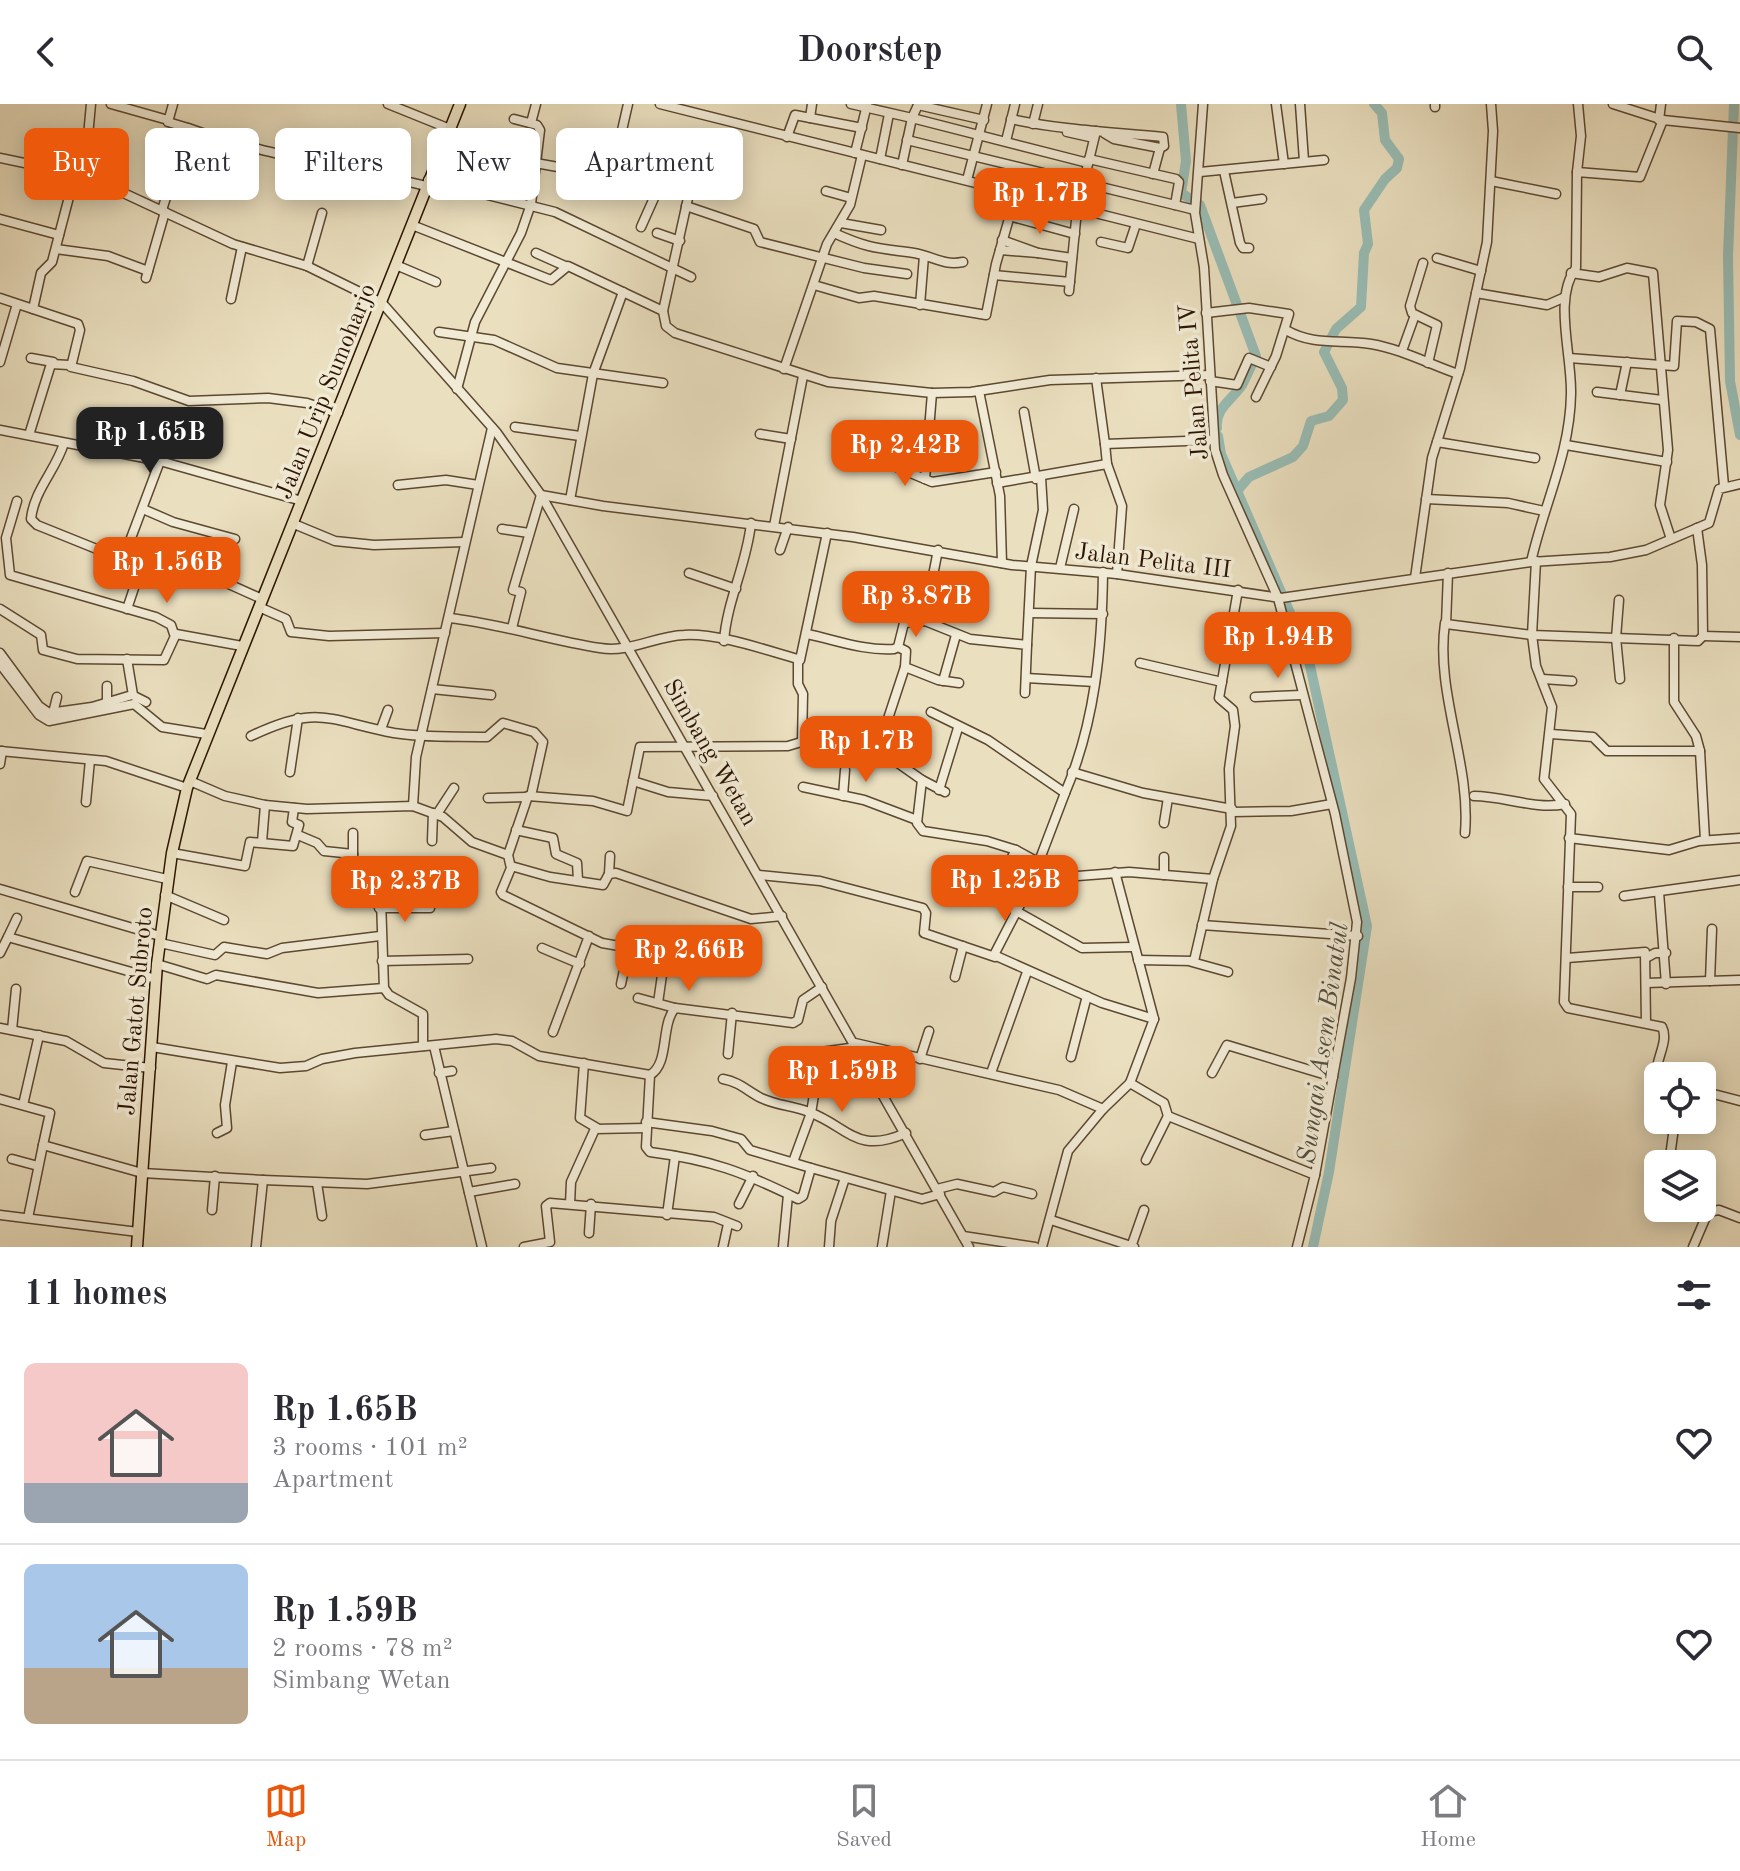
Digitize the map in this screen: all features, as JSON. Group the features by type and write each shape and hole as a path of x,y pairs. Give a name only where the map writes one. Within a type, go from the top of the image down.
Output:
{"main road":[{"name":"Jalan Urip Sumoharjo","path":"450,128 460,104"},
{"name":"Jalan Urip Sumoharjo","path":"188,784 382,303 427,183"},
{"name":"Jalan Gatot Subroto","path":"137,1247 157,964 167,879 188,784"}],"street":[{"path":"89,128 91,104"},
{"path":"111,104 188,128"},
{"path":"168,120 173,104"},
{"path":"388,104 448,128"},
{"path":"531,123 536,104"},
{"path":"622,128 628,104"},
{"path":"660,104 1199,239"},
{"path":"810,118 812,104"},
{"path":"851,104 1178,181 1175,205"},
{"path":"967,180 987,104"},
{"path":"1006,141 1015,104"},
{"path":"1033,124 1038,104"},
{"name":"Jalan Pelita IV","path":"1203,104 1197,205 1213,440 1223,475 1280,598 1301,695 1332,804 1358,936"},
{"path":"1276,104 1284,164"},
{"path":"1300,104 1304,161"},
{"path":"1415,578 1437,442 1458,374 1481,271 1491,181 1491,104"},
{"path":"1578,104 1581,136 1577,172 1576,268 1571,273 1563,298 1571,392 1566,445 1544,511 1534,562 1532,635 1536,666 1551,700 1551,734 1544,779 1571,814 1565,1005 1664,1030 1658,1062"},
{"path":"1613,104 1661,120 1740,128"},
{"path":"1577,172 1640,177 1661,120 1661,104"},
{"path":"784,369 823,256 851,198 867,106"},
{"path":"902,165 916,106 984,120"},
{"path":"880,159 889,114"},
{"path":"787,137 794,115 862,128"},
{"path":"514,119 537,128"},
{"path":"1011,119 1062,130 1163,137 1164,146 1160,148 1153,174"},
{"path":"994,275 1070,287 1077,210 1088,161 1098,134"},
{"path":"907,140 1083,185 1175,205 1197,205"},
{"path":"259,148 311,162 427,183"},
{"path":"0,158 24,163"},
{"path":"1200,172 1324,160"},
{"path":"1224,171 1240,243 1243,248 1249,248"},
{"path":"1491,181 1556,194"},
{"path":"826,191 851,198"},
{"path":"814,285 859,298 874,296 986,315 1016,194"},
{"path":"129,196 242,247 307,266 382,303"},
{"path":"1232,203 1262,199"},
{"path":"33,309 41,273 52,264 68,200"},
{"path":"56,249 108,256 147,274 167,200"},
{"path":"511,200 531,204 590,226 691,277"},
{"path":"457,389 471,337 532,200"},
{"path":"641,227 653,200"},
{"path":"687,200 675,270 663,311 670,331 803,376 932,393 1096,378 1210,378 1237,385 1246,360 1271,367"},
{"path":"686,206 754,229 760,242 907,274"},
{"path":"307,266 322,213"},
{"path":"1009,216 1075,234"},
{"path":"0,219 59,235"},
{"path":"841,223 881,230"},
{"path":"1101,242 1128,248 1136,224"},
{"path":"412,225 554,280 565,266"},
{"path":"657,233 680,241"},
{"path":"834,233 874,249 924,256 937,262 963,262"},
{"path":"1001,245 1072,258"},
{"path":"231,299 242,247"},
{"path":"536,253 663,311"},
{"path":"920,305 924,256"},
{"path":"1437,258 1481,271"},
{"path":"1423,263 1410,306 1415,315 1437,325 1428,363"},
{"path":"396,265 436,282"},
{"path":"1571,273 1599,277 1622,269 1652,271 1667,462 1660,505 1671,539"},
{"path":"570,500 593,374 623,292"},
{"path":"1476,293 1547,305 1563,298"},
{"path":"0,298 78,324 80,330 69,365"},
{"name":"Simbang Wetan","path":"382,303 492,428 541,495 969,1247"},
{"path":"0,362 17,304"},
{"path":"1206,313 1249,308 1289,313 1286,330 1256,397"},
{"path":"1402,351 1415,315"},
{"path":"1569,358 1675,365 1678,321 1696,322 1710,329 1726,485"},
{"path":"1286,330 1310,340 1402,351 1458,374"},
{"path":"439,332 515,347 557,368 663,383"},
{"path":"31,358 69,365 189,401 268,398 307,403 338,413"},
{"path":"29,435 53,362"},
{"path":"1620,395 1627,362"},
{"path":"774,526 803,376"},
{"path":"1096,378 1107,464 1122,506 1117,574"},
{"path":"979,391 996,472 1002,563"},
{"path":"1597,392 1662,400"},
{"path":"925,479 932,393"},
{"path":"1024,412 1043,510 1031,566 1025,693"},
{"path":"515,427 580,436"},
{"path":"413,806 420,735 450,618 464,542 492,428"},
{"path":"0,430 160,461 266,494 302,501"},
{"path":"760,434 791,439"},
{"path":"1105,444 1213,440"},
{"path":"1437,442 1535,458"},
{"path":"64,443 58,462 33,508 31,519 37,525 120,558 143,509 160,461"},
{"path":"1566,445 1667,462"},
{"path":"882,461 932,482 996,472"},
{"path":"997,483 1107,464"},
{"path":"398,485 446,480 478,485"},
{"path":"1445,623 1532,635 1698,641 1703,636 1702,565 1697,528 1712,519 1715,494 1726,485 1740,484"},
{"path":"512,628 521,592 513,590 541,495"},
{"name":"Jalan Pelita III","path":"541,495 788,527 1002,563 1103,572 1280,598 1534,562 1610,557 1646,550 1697,528"},
{"path":"1426,499 1508,503 1544,511"},
{"path":"0,609 41,635 46,652 77,659 167,659 174,634 170,625 127,609 10,575 6,538 17,501"},
{"path":"143,509 173,522 235,539"},
{"path":"1060,568 1074,509"},
{"path":"724,641 727,609 736,589 751,523"},
{"path":"294,524 335,541 374,545 464,542"},
{"path":"780,550 788,527"},
{"path":"502,529 529,533"},
{"path":"802,742 803,694 797,681 827,533"},
{"path":"924,621 938,550"},
{"path":"182,563 286,619 291,632 329,636 445,633"},
{"path":"127,609 139,573 129,567"},
{"path":"995,957 1039,865 1092,715 1103,614 1103,572"},
{"path":"689,573 736,589"},
{"path":"1448,573 1442,658 1466,797 1465,833"},
{"path":"1192,962 1213,879 1229,833 1232,810 1229,769 1235,726 1231,707 1219,701 1238,590"},
{"path":"1619,600 1616,638 1620,679"},
{"path":"1029,613 1103,614"},
{"path":"450,618 512,628 602,649 629,649 682,634 800,660"},
{"path":"898,647 904,624 924,621 956,635 1027,645"},
{"path":"174,634 242,646"},
{"path":"807,634 844,641 863,649 898,647 906,651 905,667 877,752"},
{"path":"943,681 956,635"},
{"path":"1703,636 1740,637"},
{"path":"1674,638 1674,702 1696,736 1700,751 1705,840"},
{"path":"0,653 39,706 48,715 62,720 133,695"},
{"path":"127,659 133,695"},
{"path":"1140,663 1222,682"},
{"path":"0,664 48,715"},
{"path":"905,667 943,681 959,683"},
{"path":"1026,678 1095,682"},
{"path":"1543,679 1572,681"},
{"path":"107,686 109,705"},
{"path":"432,689 491,695"},
{"path":"133,695 146,702"},
{"path":"1255,697 1301,695"},
{"path":"48,715 57,697"},
{"path":"109,705 134,704 162,727 206,734"},
{"path":"381,729 388,710"},
{"path":"931,712 958,728 988,740 1065,793"},
{"path":"251,736 279,722 297,723 327,716 420,735 487,737 503,723 534,732 541,737 543,750 508,855 511,866 501,892 602,943 666,956 658,1003"},
{"path":"290,772 297,723"},
{"path":"488,798 529,796 593,801 627,811 639,747 788,746 836,740 877,752 942,791 958,728"},
{"path":"1551,734 1593,737 1607,751 1700,751"},
{"path":"0,764 1,751 121,764 225,796 294,808 413,806 435,813 472,842 508,855"},
{"path":"86,802 90,760"},
{"path":"843,796 845,770"},
{"path":"1072,772 1168,798 1232,810 1291,811 1332,804"},
{"path":"922,780 917,820 918,828 923,831 984,840 1016,850 1065,877 1115,872 1213,879"},
{"path":"633,781 668,792 713,796"},
{"path":"803,787 843,796 917,820"},
{"path":"432,841 435,813 454,788"},
{"path":"1474,796 1549,806 1565,804"},
{"path":"1164,823 1168,798"},
{"path":"262,842 265,805"},
{"path":"172,853 245,866 250,842 293,846 299,825 292,822 294,808"},
{"path":"516,830 553,838 556,854 577,863 578,880"},
{"path":"353,833 353,868 380,871 384,988 389,995 423,1014 423,1046"},
{"path":"298,835 317,843 324,851 353,854"},
{"path":"1569,838 1669,850 1705,840 1740,838"},
{"path":"1016,850 994,893 1016,911 1082,948 1132,947"},
{"path":"511,866 550,877 603,885 609,874 610,856"},
{"path":"1164,857 1164,875"},
{"path":"75,892 87,861 167,879"},
{"path":"1042,1247 1071,1144 1130,1083 1154,1019 1132,947 1115,872"},
{"path":"609,874 628,876 751,919 782,916"},
{"path":"759,875 820,881 923,908 926,913 924,933 1154,1019"},
{"path":"1624,896 1692,884 1740,880"},
{"path":"1568,887 1598,887"},
{"path":"0,889 215,955 224,947 264,954 282,948 380,936"},
{"path":"1659,892 1666,984"},
{"path":"165,895 224,920"},
{"path":"379,908 430,908"},
{"path":"0,953 17,918"},
{"path":"1202,925 1358,936 1315,1175 1297,1247"},
{"path":"1710,981 1712,929"},
{"path":"553,1032 589,936"},
{"path":"8,937 156,979"},
{"path":"955,977 963,946"},
{"path":"621,984 629,947"},
{"path":"542,948 580,964"},
{"path":"1567,958 1644,951 1646,1023"},
{"path":"1646,958 1655,953 1666,953"},
{"path":"382,961 468,959"},
{"path":"1138,960 1192,962 1228,972"},
{"path":"157,964 207,979 216,975 318,993 384,988"},
{"path":"991,1073 1027,972"},
{"path":"1646,983 1740,980"},
{"path":"638,998 675,1008 793,1023 798,1020 803,1000 822,987"},
{"path":"12,1030 16,989"},
{"path":"1071,1057 1087,996"},
{"path":"675,1008 657,1069 650,1075 646,1125 648,1151 717,1163 753,1176 788,1195 802,1198 811,1168"},
{"path":"728,1054 732,1013"},
{"path":"0,1028 66,1041 104,1063 151,1068"},
{"path":"920,1059 929,1031"},
{"path":"23,1105 39,1035"},
{"path":"152,1047 280,1068 306,1066 322,1059 355,1053 507,1039 531,1054 650,1075"},
{"path":"793,1162 811,1113 821,1052 856,1045 1059,1090 1103,1109"},
{"path":"1212,1073 1227,1045 1333,1077"},
{"path":"434,1046 482,1247"},
{"path":"217,1133 227,1128 225,1105 232,1062"},
{"path":"584,1063 580,1118 597,1128 616,1131 646,1125 712,1131 741,1139 750,1150 922,1199 957,1184 994,1192 1003,1187 1032,1194"},
{"path":"439,1073 452,1071"},
{"path":"723,1079 744,1085 763,1098 811,1113 860,1140 876,1141 906,1133"},
{"path":"1130,1083 1164,1103 1168,1116 1146,1160"},
{"path":"1716,1095 1740,1101"},
{"path":"0,1099 50,1113 28,1218"},
{"path":"1168,1116 1315,1175"},
{"path":"570,1204 571,1182 597,1128"},
{"path":"425,1135 454,1131"},
{"path":"43,1145 142,1173 317,1183 367,1184 417,1175 491,1168"},
{"path":"667,1215 675,1156"},
{"path":"12,1159 38,1166"},
{"path":"212,1210 215,1176"},
{"path":"739,1204 753,1176"},
{"path":"829,1247 831,1221 845,1178"},
{"path":"256,1247 263,1180"},
{"path":"317,1183 322,1216"},
{"path":"469,1192 515,1184"},
{"path":"882,1247 891,1191"},
{"path":"783,1247 788,1195"},
{"path":"589,1233 591,1204"},
{"path":"524,1247 550,1245 546,1205 591,1204 667,1215 714,1217 732,1225 723,1247"},
{"path":"1051,1220 1132,1247 1144,1210"},
{"path":"1693,1247 1708,1212 1719,1210 1740,1218"},
{"path":"0,1215 138,1232"},
{"path":"963,1236 1035,1247"}],"waterway":[{"name":"Sungai Asem Binatul","path":"1181,104 1186,161 1181,193 1200,205 1256,356 1242,385 1221,410 1217,428"},
{"path":"1237,491 1249,477 1293,457 1303,446 1311,421 1329,416 1343,400 1342,388 1324,352 1336,329 1361,307 1364,253 1368,244 1364,210 1385,179 1397,168 1399,159 1385,140 1382,113 1374,104"},
{"path":"1734,104 1728,256 1730,381 1740,435"},
{"name":"Sungai Asem Binatul","path":"1218,436 1221,454 1307,652 1367,926 1329,1172 1313,1247"}]}
